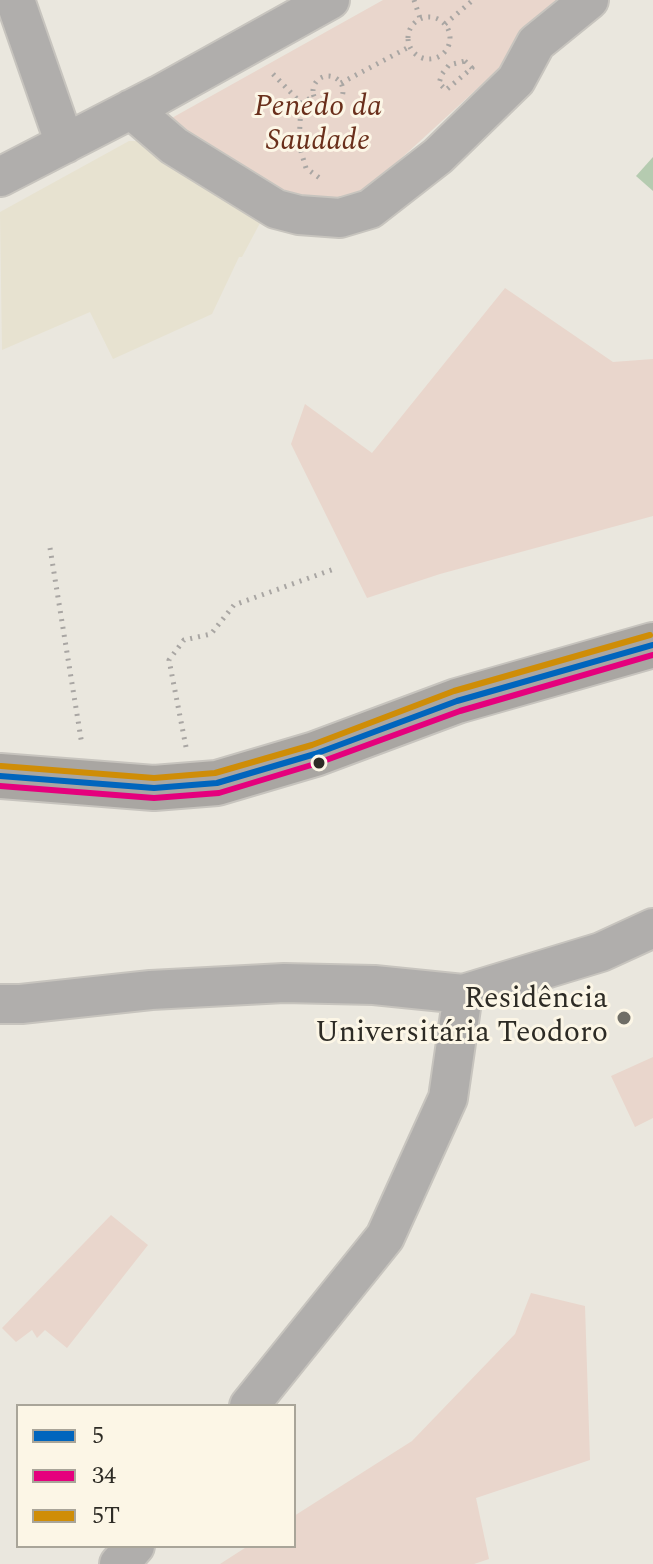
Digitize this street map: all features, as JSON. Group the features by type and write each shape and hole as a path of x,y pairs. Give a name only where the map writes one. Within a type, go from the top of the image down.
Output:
{"main road":[{"path":"0,776 154,788 217,783 315,754 457,701 653,645"}],"street":[{"path":"15,0 65,144"},
{"path":"0,177 330,0"},
{"path":"131,109 174,146 276,209 299,215 340,218 370,209 438,156 516,80 536,43 589,0"},
{"path":"0,1004 151,990 284,983 374,985 463,994 601,952 653,928"},
{"path":"251,1404 385,1237 448,1098 463,994"},
{"path":"119,1564 133,1548"}],"path":[{"path":"414,0 420,18"},
{"path":"445,24 473,0"},
{"path":"433,17 445,24 450,37 441,55 427,59 413,53 409,47 410,27 420,18 433,17"},
{"path":"248,46 301,103 299,145 306,168 325,182"},
{"path":"341,83 409,47"},
{"path":"441,55 449,65"},
{"path":"465,61 472,68 446,90 439,83 449,65 465,61"},
{"path":"324,76 334,77 341,83 342,98 335,104 320,103 314,96 314,86 324,76"},
{"path":"301,103 314,96"},
{"path":"50,548 84,755"},
{"path":"188,755 169,660 184,640 211,634 234,605 334,569"}],"shaded area":[{"path":"129,141 145,141 246,203 260,223 242,257 239,257 212,314 113,359 90,312 2,350 0,212"},
{"path":"653,157 653,191 636,176"}],"green space":[{"name":"Penedo da Saudade","path":"383,0 574,0 359,197 300,205 189,147 170,119"},
{"path":"505,288 613,362 653,359 653,516 440,574 367,598 291,444 305,404 372,453"},
{"path":"653,1057 653,1118 635,1127 611,1076"},
{"path":"111,1215 148,1245 67,1348 45,1330 37,1338 32,1330 16,1342 2,1328"},
{"path":"531,1293 585,1306 590,1460 476,1498 489,1559 474,1564 220,1564 245,1548 296,1548 296,1515 412,1441 515,1334"}],"transit line":[{"name":"5T","path":"1,766 154,778 215,773 312,745 454,691 650,635"},
{"name":"5","path":"0,776 154,788 217,783 315,754 457,701 653,645"},
{"name":"34","path":"0,786 154,798 219,793 318,763 460,711 653,655"}],"place":[{"name":"Residência Universitária Teodoro","path":"624,1018"}]}
